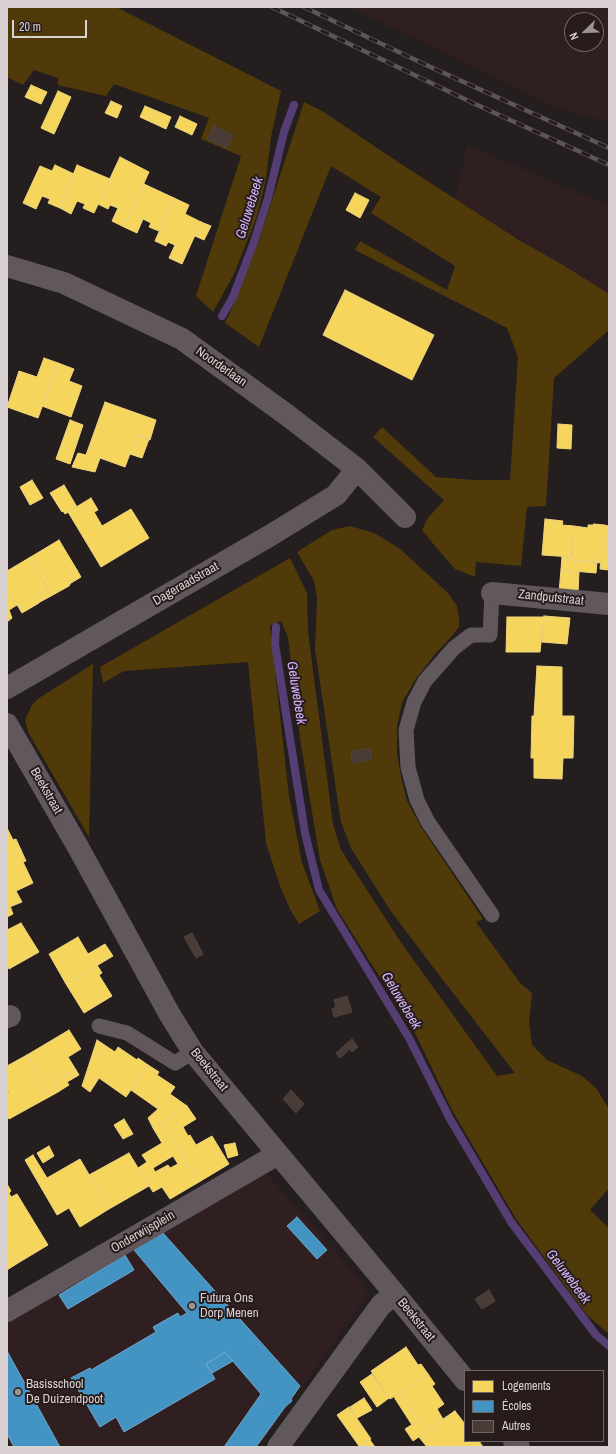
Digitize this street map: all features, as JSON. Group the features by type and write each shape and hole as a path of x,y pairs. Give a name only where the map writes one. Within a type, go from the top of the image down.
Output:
{"street":[{"name":"Noorderlaan","path":"7,266 64,283 182,339 288,414 357,469 405,517"},
{"name":"Dageraadstraat","path":"7,688 271,535 336,495 357,469"},
{"name":"Zandputstraat","path":"492,592 609,604"},
{"name":"Beekstraat","path":"7,724 74,840 170,1015 193,1052 396,1294 464,1379"},
{"name":"Onderwijsplein","path":"7,1311 278,1154"},
{"path":"278,1447 381,1305 396,1294"}],"lane":[{"path":"492,592 490,635 471,635 454,648 425,681 414,702 406,730 408,767 417,800 428,822 492,915"},
{"path":"99,1026 127,1033 175,1063 193,1052"}],"shaded area":[{"path":"7,7 116,7 281,91 271,137 266,179 257,216 234,274 213,312 196,296 241,156 201,139 209,118 114,84 106,96 58,85 58,78 34,70 23,85 7,77"},
{"path":"350,7 609,7 609,122 555,107"},
{"path":"304,102 322,111 519,240 563,265 609,294 609,330 554,378 546,506 527,507 521,566 476,562 475,577 455,569 422,530 428,518 444,500 373,437 382,427 436,477 473,480 510,480 518,357 507,328 355,250 360,241 447,290 455,266 371,213 381,197 331,166 259,347 225,323 259,240"},
{"path":"467,145 609,206 609,295 455,199"},
{"path":"350,526 374,533 399,548 448,593 457,606 459,627 435,654 415,680 402,703 397,726 397,754 401,777 407,801 421,827 483,919 476,922 520,983 532,993 529,1022 532,1045 547,1060 582,1076 596,1088 609,1109 609,1188 590,1210 609,1228 609,1334 587,1315 516,1219 452,1110 415,1033 337,909 320,860 301,745 288,637 281,621 270,626 289,796 302,863 320,911 299,924 290,909 280,886 266,843 248,662 124,671 103,683 100,667 290,558 307,593 308,632 333,824 341,850 402,944 497,1076 515,1073 390,910 351,848 341,822 315,649 317,599 314,581 297,552 332,530"},
{"path":"93,664 89,837 28,732 25,720 32,705 39,698"},
{"name":"Futura Ons Dorp Menen","path":"257,1173 268,1175 361,1281 368,1295 259,1447 7,1447 7,1318"}],"building: Logements":[{"path":"31,85 47,92 41,104 25,97"},
{"path":"58,91 71,97 54,134 41,128"},
{"path":"111,101 122,106 117,118 105,113"},
{"path":"145,106 171,117 166,129 140,117"},
{"path":"180,116 197,124 192,135 175,127"},
{"path":"120,157 149,172 124,227 112,221 118,208 110,205 108,209 98,204"},
{"path":"55,165 74,174 60,208 48,203 50,199 42,196 36,209 23,203 40,166 52,171"},
{"path":"77,165 110,179 94,213 83,208 85,204 77,201 71,214 60,208"},
{"path":"144,184 174,198 159,231 149,227 151,223 143,219 137,233 124,227"},
{"path":"355,193 369,200 360,218 346,210"},
{"path":"174,198 189,205 185,214 201,222 182,264 169,258 175,245 168,242 166,246 155,241"},
{"path":"201,222 211,226 204,240 195,236"},
{"path":"345,290 434,335 412,380 323,335"},
{"path":"44,358 58,363 38,418 7,407 19,371 37,377"},
{"path":"58,363 74,369 69,381 82,386 71,417 42,406"},
{"path":"105,402 156,420 150,440 137,435 125,467 100,458 95,472 72,467 78,453 86,455"},
{"path":"70,420 83,425 70,464 56,459"},
{"path":"558,424 572,425 571,449 557,448"},
{"path":"137,435 149,439 142,458 130,454"},
{"path":"32,480 43,498 30,505 20,487"},
{"path":"64,485 77,507 65,514 63,511 62,512 50,493"},
{"path":"91,498 98,510 94,512 102,526 131,509 149,538 101,567 68,512"},
{"path":"545,519 563,521 562,525 574,526 572,557 542,555"},
{"path":"588,525 604,525 601,563 571,560 574,526 588,528"},
{"path":"604,525 609,526 609,570 600,569"},
{"path":"59,540 77,570 69,575 72,581 69,586 51,596 29,558"},
{"path":"562,557 572,557 571,560 597,562 596,573 561,570"},
{"path":"29,558 47,588 38,593 41,599 39,603 22,613 7,588 7,571"},
{"path":"77,570 81,577 71,583 72,581 69,575"},
{"path":"561,570 570,571 569,592 559,592"},
{"path":"570,571 579,572 578,593 569,592"},
{"path":"7,588 17,605 9,610 12,618 7,622"},
{"path":"47,588 51,596 40,602 41,599 38,593"},
{"path":"544,616 570,618 567,644 542,642"},
{"path":"507,617 544,617 540,652 506,652"},
{"path":"537,666 562,667 562,716 574,716 573,758 563,758 562,779 534,778 534,758 531,758 532,716 534,716"},
{"path":"7,828 13,840 16,839 21,850 7,857"},
{"path":"21,850 26,861 23,862 33,883 16,891 22,902 7,908 7,857"},
{"path":"10,906 13,914 7,917 7,908"},
{"path":"21,923 39,952 9,969 7,965 7,930"},
{"path":"78,937 88,954 105,944 113,956 66,984 49,954"},
{"path":"97,965 102,973 99,975 112,996 84,1013 66,984"},
{"path":"69,1030 81,1049 68,1057 76,1070 52,1083 58,1092 49,1097 27,1055"},
{"path":"97,1040 115,1052 118,1047 137,1060 138,1058 148,1065 126,1097 99,1078 90,1092 82,1086"},
{"path":"27,1055 49,1097 9,1119 7,1115 7,1094 9,1093 7,1089 7,1066"},
{"path":"148,1065 159,1072 157,1075 175,1087 170,1094 187,1106 153,1128 148,1118 158,1109 131,1090"},
{"path":"76,1070 79,1075 67,1082 69,1085 58,1092 52,1083"},
{"path":"187,1106 196,1119 183,1127 188,1136 190,1135 196,1145 212,1136 229,1164 199,1182 163,1122"},
{"path":"124,1119 133,1134 123,1139 114,1125"},
{"path":"163,1122 199,1182 170,1199 162,1187 153,1192 138,1168 147,1162 142,1155 162,1143 153,1128","holes":["173,1156 178,1164 170,1168 168,1165 155,1172 153,1168"]},
{"path":"235,1143 238,1155 228,1158 224,1145"},
{"path":"49,1146 54,1156 43,1163 37,1153"},
{"path":"129,1153 149,1186 109,1209 89,1175"},
{"path":"33,1155 47,1178 80,1159 109,1209 80,1227 69,1208 57,1215 25,1160"},
{"path":"7,1184 11,1191 9,1193 11,1197 17,1194 48,1245 18,1263 7,1245"},
{"path":"7,1245 18,1263 7,1270"},
{"path":"406,1347 418,1365 421,1364 428,1374 390,1399 371,1371"},
{"path":"372,1374 389,1398 377,1407 360,1382"},
{"path":"428,1374 435,1384 432,1386 444,1404 437,1409 443,1419 455,1411 413,1441 405,1429 418,1421 400,1392"},
{"path":"400,1392 418,1421 412,1425 394,1397"},
{"path":"364,1398 372,1410 357,1418 350,1407"},
{"path":"349,1407 371,1439 359,1446 337,1415"},
{"path":"455,1411 464,1423 464,1442 480,1442 483,1447 427,1447 419,1437"},
{"path":"370,1440 375,1447 359,1446"}],"building: Écoles":[{"path":"297,1217 327,1250 317,1259 287,1226"},
{"path":"163,1233 300,1386 291,1399 292,1401 285,1407 256,1447 224,1447 261,1394 225,1352 206,1364 215,1379 124,1432 116,1417 100,1427 71,1378 90,1368 91,1370 156,1332 153,1327 178,1313 180,1317 187,1313 134,1250"},
{"path":"125,1255 134,1270 68,1309 59,1295"},
{"name":"Basisschool De Duizendpoot","path":"7,1351 60,1447 14,1447 7,1434"},
{"path":"225,1352 233,1361 212,1373 206,1364"}],"building: Autres":[{"path":"214,126 233,135 227,148 207,139"},
{"path":"370,749 371,760 352,763 351,751"},
{"path":"192,933 203,954 196,958 184,937"},
{"path":"347,996 352,1012 334,1017 332,1009 336,1007 334,1000"},
{"path":"352,1039 358,1047 352,1052 350,1049 340,1058 336,1053"},
{"path":"291,1090 304,1104 296,1113 283,1099"},
{"path":"489,1290 495,1301 482,1309 475,1299"}],"waterway":[{"name":"Geluwebeek","path":"222,316 233,297 254,242 268,198 284,132 294,105"},
{"name":"Geluwebeek","path":"276,627 275,644 305,833 319,890 409,1038 450,1119 511,1222 596,1335 609,1346"}],"railway":[{"path":"272,7 475,104 609,165"},
{"path":"304,7 424,64 609,148"}],"place":[{"name":"Futura Ons Dorp Menen","path":"192,1306"},
{"name":"Basisschool De Duizendpoot","path":"18,1392"}]}
